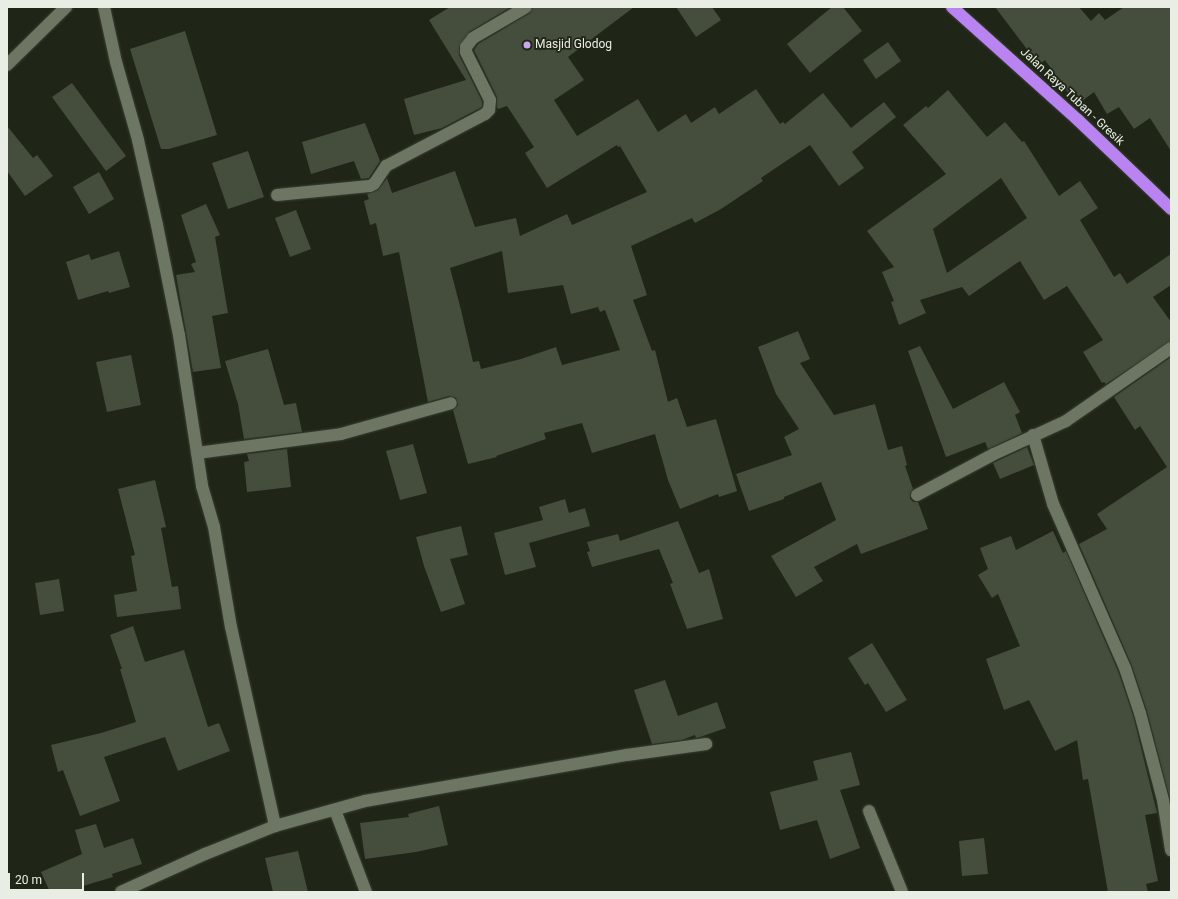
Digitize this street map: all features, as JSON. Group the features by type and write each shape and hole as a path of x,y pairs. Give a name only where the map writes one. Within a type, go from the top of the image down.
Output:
{"highway":[{"name":"Jalan Raya Tuban - Gresik","path":"952,7 1078,120 1171,209"}],"street":[{"path":"7,65 66,7"},
{"path":"104,7 116,62 138,140 157,225 179,335 202,486 214,527 231,627 275,826"},
{"path":"277,195 370,186 374,184 386,166 485,114 489,110 490,100 466,52 466,47 473,38 526,7"},
{"path":"917,495 1033,435 1066,421 1171,348"},
{"path":"197,452 341,434 451,403"},
{"path":"1033,435 1053,504 1125,668 1138,705 1163,800 1171,850"},
{"path":"121,892 204,854 275,826 335,810 381,799 620,757 706,744"},
{"path":"335,810 366,892"},
{"path":"869,810 902,892"}],"building":[{"path":"450,7 511,7 469,32 459,47 459,55 482,101 482,107 442,128 414,135 404,99 466,80 429,20"},
{"path":"533,7 634,7 568,57 584,80 554,100 577,136 638,99 658,132 686,114 691,123 715,107 719,114 756,89 780,124 783,122 785,124 823,93 851,128 884,102 896,117 852,152 864,168 839,186 810,145 761,178 763,181 721,209 695,223 692,218 631,246 647,295 633,300 652,351 655,350 668,402 677,398 687,427 716,419 737,491 719,497 718,494 680,509 668,480 655,434 592,453 582,423 544,433 546,439 496,456 497,457 468,464 453,410 458,405 456,398 449,396 428,402 399,252 383,256 376,223 370,225 364,201 369,199 367,194 378,190 387,178 392,193 455,171 475,227 516,218 520,236 567,214 572,225 647,192 620,146 618,147 617,145 547,188 525,153 534,147 507,106 498,109 497,97 474,50 478,44 530,13","holes":["502,251 508,293 563,285 571,314 598,307 600,312 605,310 620,350 562,365 556,347 521,359 481,369 479,361 473,362 450,268"]},
{"path":"676,7 712,7 721,20 696,37"},
{"path":"832,7 843,7 862,31 810,73 787,44"},
{"path":"995,7 1079,7 1091,21 1099,13 1105,20 1124,7 1171,7 1171,151 1150,118 1134,129 1119,107 1107,114 1094,92 1077,105 1045,60 1039,65"},
{"path":"185,31 217,135 169,149 161,149 130,49"},
{"path":"888,42 901,61 876,79 863,60"},
{"path":"72,83 126,156 106,171 52,97"},
{"path":"948,90 987,137 1005,122 1022,142 1024,141 1059,196 1080,181 1098,208 1080,220 1114,277 1120,273 1127,284 1171,254 1171,285 1153,297 1171,322 1171,341 1106,384 1104,382 1102,383 1083,352 1103,340 1067,286 1044,300 1020,261 969,296 962,287 920,300 926,313 899,325 891,302 894,301 882,272 894,267 867,231 946,174 903,125 926,106 928,108","holes":["1001,178 1027,218 947,273 933,229"]},
{"path":"365,123 380,161 369,178 361,179 354,161 311,174 302,142"},
{"path":"7,126 33,158 37,155 53,176 25,196 7,171"},
{"path":"248,151 264,197 228,209 212,163"},
{"path":"99,172 114,199 89,214 73,187"},
{"path":"206,204 220,235 215,237 228,313 212,316 221,368 193,372 176,275 195,272 191,264 196,262 181,215"},
{"path":"296,210 311,249 290,257 275,218"},
{"path":"119,251 130,287 109,293 108,291 78,300 66,262 89,254 91,260"},
{"path":"798,331 810,359 800,363 834,415 875,404 888,450 902,446 907,465 905,466 913,489 910,494 910,498 913,502 918,502 928,529 861,554 857,544 814,567 823,581 796,597 771,556 836,520 821,482 784,497 784,499 749,511 736,474 792,455 784,437 799,429 776,394 758,347"},
{"path":"920,346 953,409 1004,382 1020,412 1015,415 1022,433 988,449 985,442 946,457 908,351"},
{"path":"268,349 284,405 296,403 302,432 244,439 238,404 225,361"},
{"path":"131,355 141,405 107,412 96,362"},
{"path":"1171,357 1171,803 1147,711 1132,666 1079,544 1107,529 1097,514 1167,467 1140,426 1135,430 1114,397"},
{"path":"413,444 427,493 400,500 386,451"},
{"path":"1027,447 1034,465 1000,479 993,463"},
{"path":"287,449 291,487 247,492 244,462 249,461 247,454"},
{"path":"155,480 166,527 161,528 172,587 178,586 181,609 117,617 114,595 137,591 131,556 135,555 118,489"},
{"path":"565,499 569,513 585,508 590,526 529,543 536,567 505,575 494,533 543,520 539,507"},
{"path":"678,521 699,573 709,569 723,619 687,629 670,584 673,583 659,549 592,567 587,552 590,551 587,542 618,534 620,541"},
{"path":"461,526 468,555 450,559 465,604 441,612 424,566 416,537"},
{"path":"1053,531 1063,553 1066,551 1118,671 1133,715 1157,813 1145,815 1158,881 1146,884 1148,892 1108,892 1088,779 1083,780 1077,740 1055,751 1029,700 1004,710 986,659 1020,646 998,594 992,598 978,575 988,569 980,548 1011,536 1016,550"},
{"path":"59,579 64,611 40,615 35,583"},
{"path":"133,626 145,662 184,650 208,727 219,723 230,751 178,771 165,737 104,757 120,801 80,816 63,770 58,772 51,745 101,733 136,722 120,669 122,669 110,635"},
{"path":"872,643 907,700 886,712 868,683 865,685 848,658"},
{"path":"665,680 678,716 717,702 726,728 696,738 695,735 682,740 652,744 634,690"},
{"path":"851,752 860,785 840,790 860,848 830,859 817,820 780,830 770,792 818,780 813,761"},
{"path":"439,806 448,845 416,852 365,859 360,823 409,817 408,814"},
{"path":"96,824 104,848 133,838 142,864 112,874 113,877 83,886 85,892 50,892 41,872 82,854 75,830"},
{"path":"984,838 988,874 962,876 959,841"},
{"path":"298,851 308,892 273,892 265,858"}],"place":[{"name":"Masjid Glodog","path":"527,45"}]}
